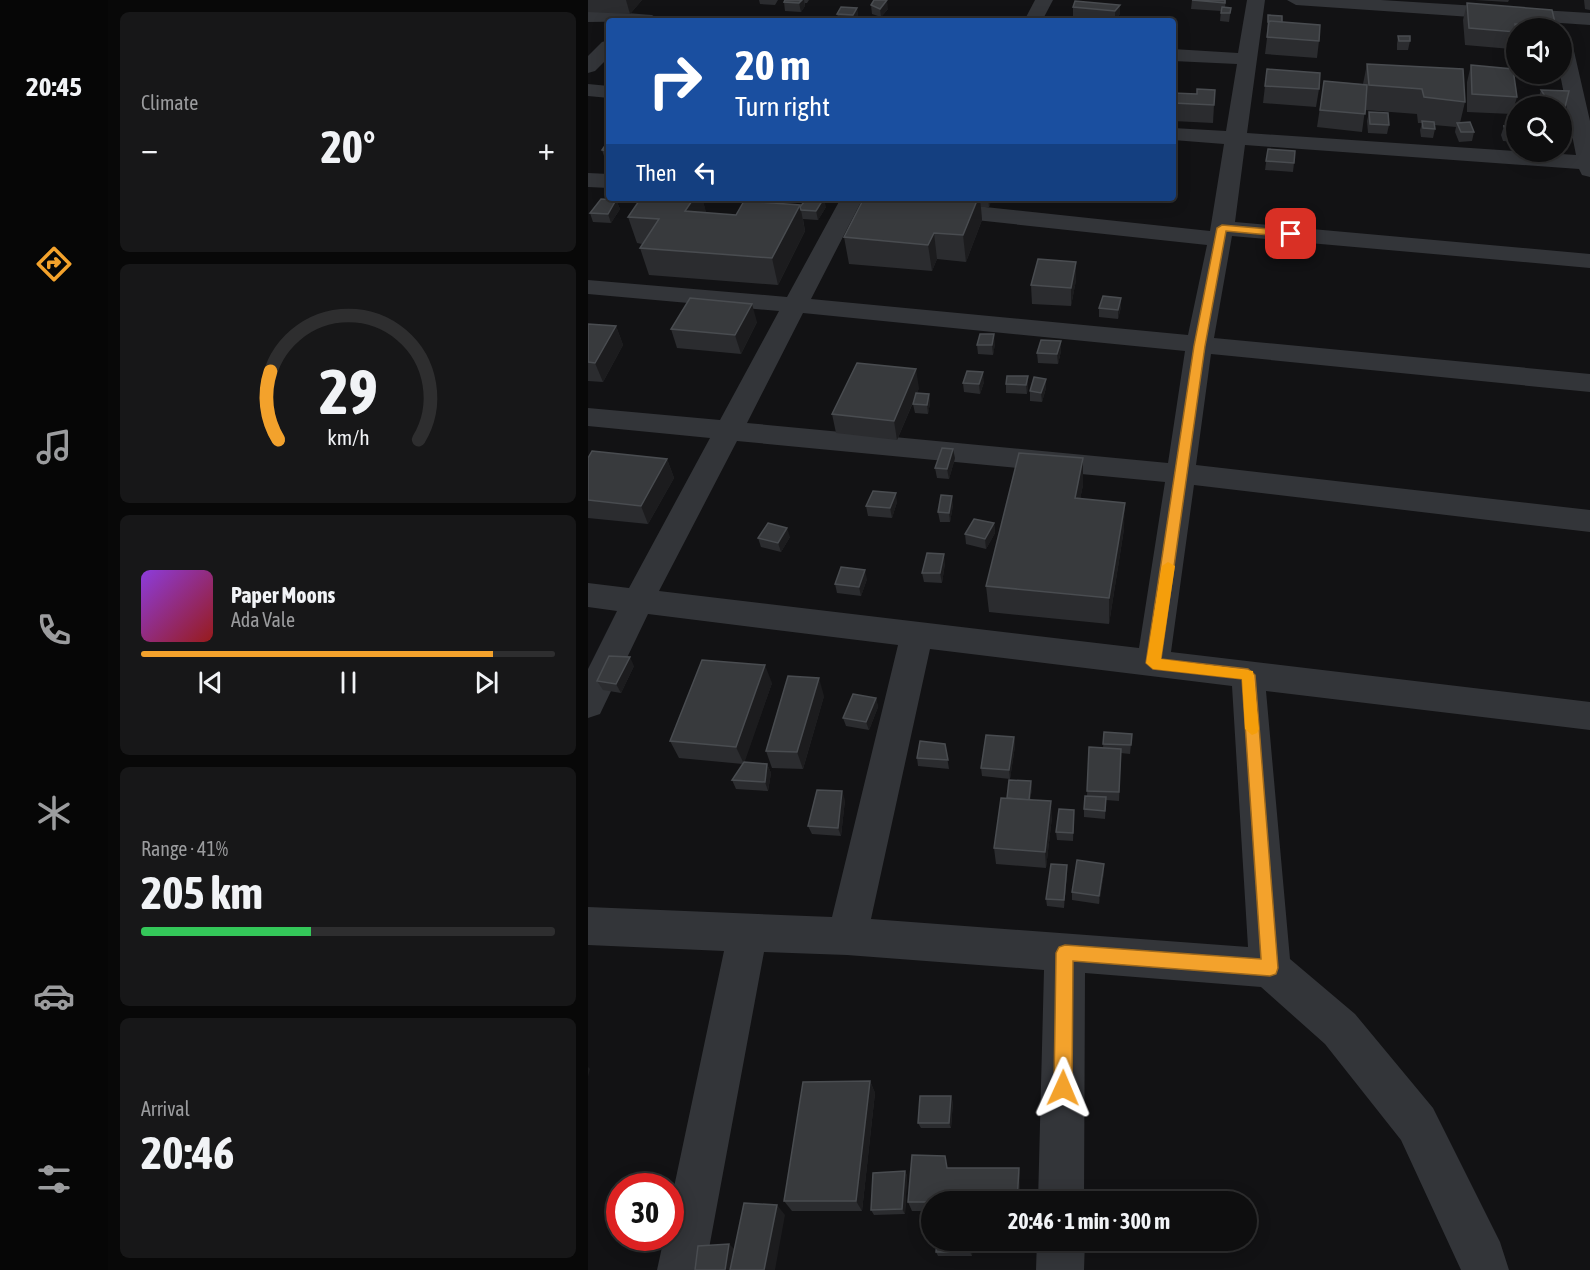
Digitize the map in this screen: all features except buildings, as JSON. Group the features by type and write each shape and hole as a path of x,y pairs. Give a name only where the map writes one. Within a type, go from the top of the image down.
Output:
{"street":[{"path":"643,18 655,0"},
{"path":"1035,18 1044,0"},
{"path":"1153,663 1183,474 1199,346 1221,233 1256,0"},
{"path":"1296,0 1416,4 1556,15 1590,20"},
{"path":"588,16 609,18"},
{"path":"588,67 606,49"},
{"path":"1176,55 1247,59"},
{"path":"1176,134 1589,165 1581,84 1572,62"},
{"path":"588,90 606,92"},
{"path":"588,180 606,182"},
{"path":"588,704 638,601 729,432 793,304 850,201"},
{"path":"922,208 1590,261"},
{"path":"588,287 793,304 1590,383"},
{"path":"588,417 1183,474 1590,521"},
{"path":"588,595 1590,716"},
{"path":"847,936 917,633"},
{"path":"1248,675 1270,968"},
{"path":"588,926 847,936 1270,968 1340,1029 1417,1124 1483,1259 1485,1270"},
{"path":"681,1270 748,933"},
{"path":"1061,1191 1065,953"},
{"path":"1060,1270 1061,1251"}],"slow traffic":[{"path":"1168,566 1153,663 1248,675 1252,729"}],"route":[{"path":"1063,1088 1065,953 1270,968 1248,675 1153,663 1183,474 1199,346 1222,228 1291,234"}]}
